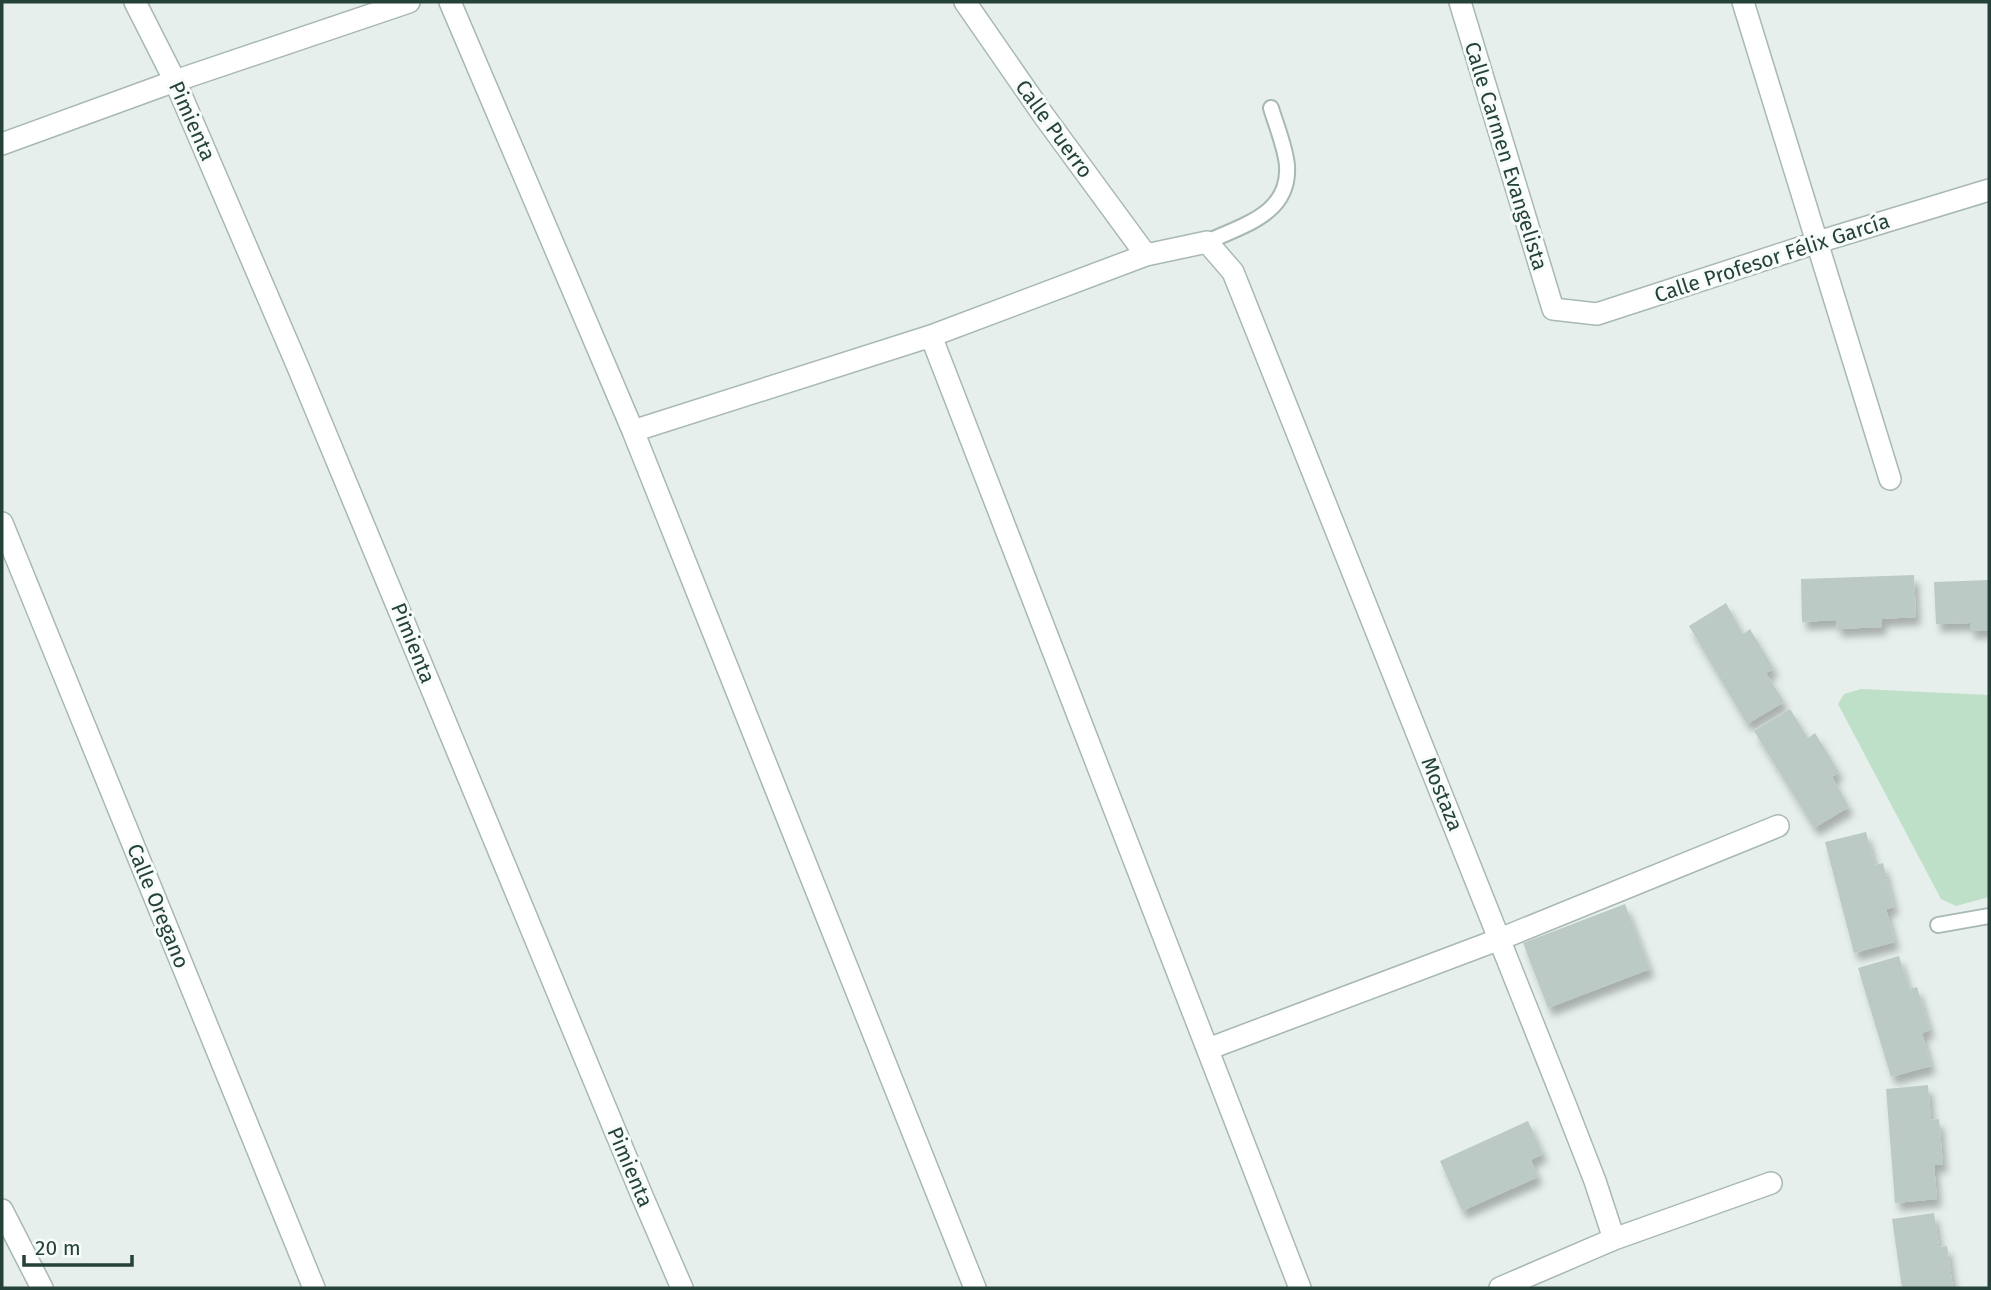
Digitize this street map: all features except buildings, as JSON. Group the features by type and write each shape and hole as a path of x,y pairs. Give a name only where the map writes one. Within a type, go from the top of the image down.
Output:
{"street":[{"name":"Pimienta","path":"135,2 175,81 299,367 682,1288"},
{"path":"2,144 175,81 410,2"},
{"path":"450,2 633,431 975,1288"},
{"name":"Calle Puerro","path":"965,2 1146,255"},
{"name":"Calle Carmen Evangelista","path":"1460,2 1553,310"},
{"path":"1744,2 1890,480"},
{"name":"Calle Profesor Félix García","path":"1553,310 1597,314 1989,190"},
{"path":"633,431 932,336 1146,255 1208,242"},
{"name":"Mostaza","path":"1208,242 1233,272 1500,939 1595,1181 1614,1239"},
{"path":"932,336 1300,1288"},
{"name":"Calle Oregano","path":"2,523 314,1288"},
{"path":"1208,1049 1500,939 1778,826"},
{"path":"1500,1288 1614,1239 1771,1183"},
{"path":"2,1210 42,1288"}],"lane":[{"path":"1208,242 1256,219 1277,205 1286,188 1287,164 1271,108"},
{"path":"1938,925 1989,916"}],"green space":[{"path":"1861,689 1989,695 1989,897 1956,906 1941,899 1838,704 1844,694"}]}
